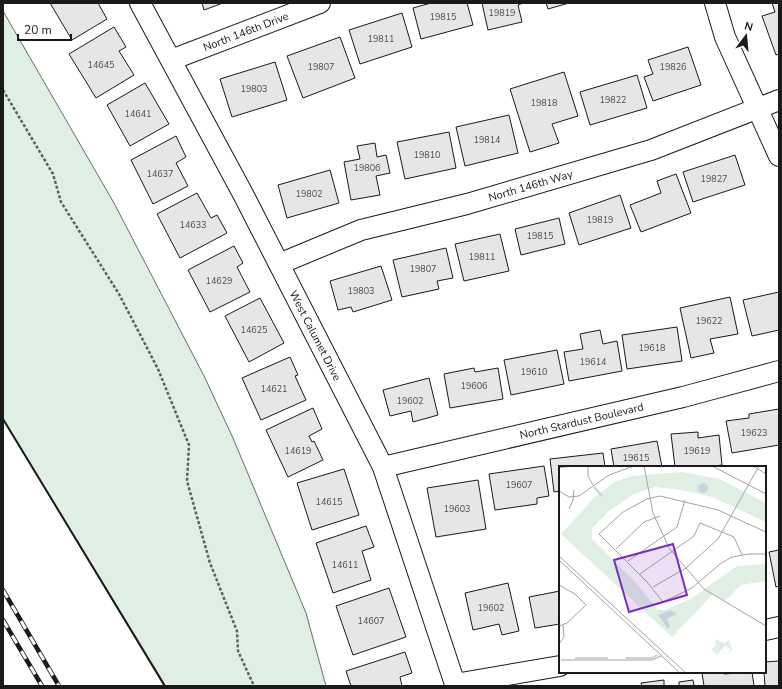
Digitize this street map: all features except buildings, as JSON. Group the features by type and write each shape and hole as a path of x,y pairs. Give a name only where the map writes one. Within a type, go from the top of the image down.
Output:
{"street":[{"name":"West Calumet Drive","path":"140,3 279,264 383,467 455,684 559,666"},
{"name":"North 146th Drive","path":"171,60 320,3"},
{"path":"715,3 726,37 779,156"},
{"name":"North 146th Way","path":"279,264 361,230 467,204 651,150 779,100"},
{"name":"North Stardust Boulevard","path":"383,467 683,397 779,371"},
{"path":"766,630 779,627"}],"path":[{"path":"3,90 53,174 60,202 119,294 158,369 189,445 187,481 210,563 237,631 238,651 254,686"}],"green space":[{"path":"3,11 114,203 204,376 233,438 306,613 326,686 164,686 3,419"}],"railway":[{"path":"3,590 59,686"},
{"path":"3,620 42,686"}],"wall":[{"path":"3,419 165,686"}]}
